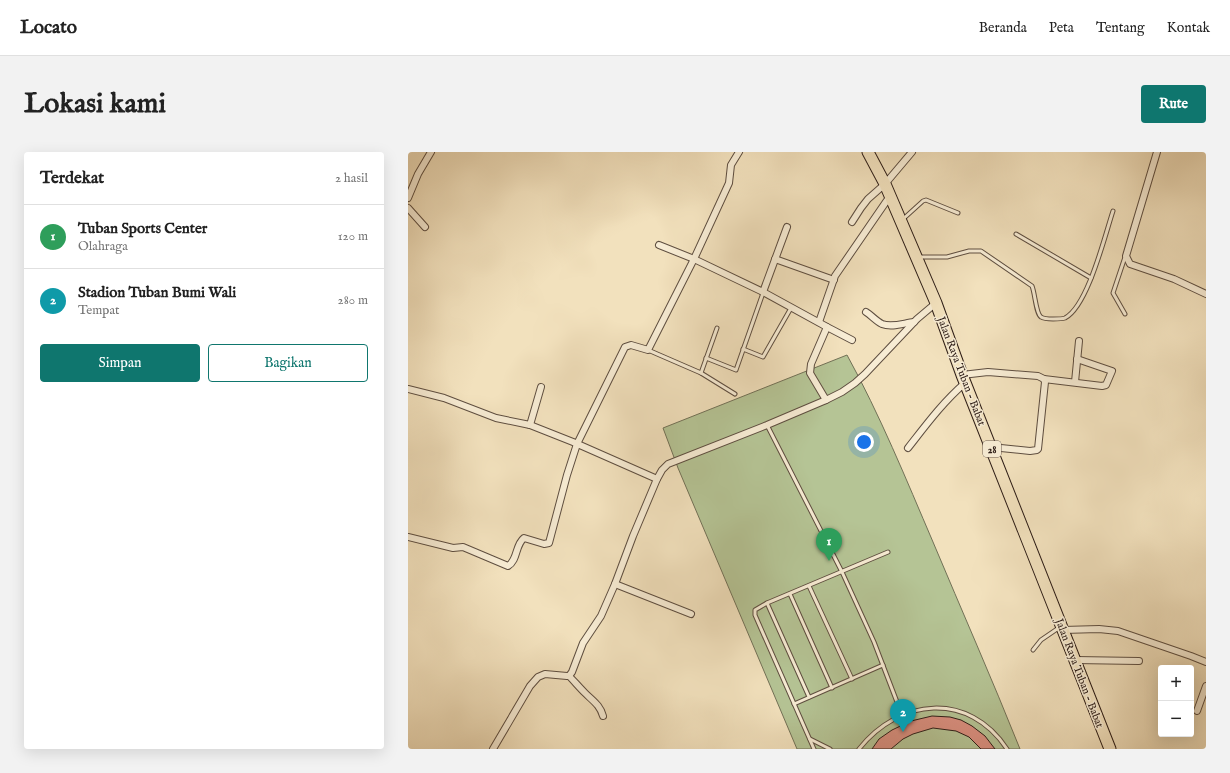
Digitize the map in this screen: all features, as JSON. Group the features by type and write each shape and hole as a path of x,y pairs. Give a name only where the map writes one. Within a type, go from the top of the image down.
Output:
{"highway":[{"name":"Jalan Raya Tuban - Babat","path":"868,152 885,184 936,303 964,379 1110,749"}],"street":[{"path":"408,196 418,174 431,152"},
{"path":"408,537 453,548 464,547 508,566 514,560 520,541 524,538 544,544 549,543 577,444 625,347 631,345 648,350 694,259 729,183 731,165 739,152"},
{"path":"852,222 868,199 885,184 912,152"},
{"path":"1157,152 1126,256 1130,264 1174,279 1206,294"},
{"path":"819,322 834,280 890,196"},
{"path":"408,208 425,227"},
{"path":"763,292 787,227"},
{"path":"659,245 694,259 763,292 852,340"},
{"path":"775,259 834,280"},
{"path":"569,676 572,672 582,644 601,616 633,536 662,470 672,462 826,400 855,383 922,314 936,303"},
{"path":"866,312 882,324 893,326 914,322"},
{"path":"826,400 810,370 811,364 827,327"},
{"path":"1075,382 1079,341"},
{"path":"908,448 936,411 964,379 988,372 1038,376 1044,379 1104,386 1107,383 1112,371 1077,359"},
{"path":"991,448 1030,451 1038,449 1045,382 1044,379"},
{"path":"530,426 541,388"},
{"path":"408,389 444,398 496,418 530,426 577,444 658,479"},
{"path":"615,584 691,614"},
{"path":"1062,628 1118,631 1206,662"},
{"path":"1075,660 1139,661"},
{"path":"493,749 530,686 538,677 546,674 569,676 586,695 597,703 603,716"},
{"path":"1197,711 1206,686"}],"lane":[{"path":"901,221 926,200 958,213"},
{"path":"917,257 947,257 969,251 981,252 1032,286 1038,314 1041,317 1046,319 1064,318 1078,304 1091,278 1113,211"},
{"path":"1016,234 1091,278"},
{"path":"1125,314 1113,293 1126,256"},
{"path":"706,358 736,370 763,292"},
{"path":"743,350 762,357 764,356 791,308"},
{"path":"701,373 718,328"},
{"path":"648,350 701,373 735,394"},
{"path":"767,425 842,572 883,665 902,715"},
{"path":"814,749 754,613 756,608 888,552"},
{"path":"810,586 852,679"},
{"path":"790,594 832,688"},
{"path":"767,603 809,697"},
{"path":"1033,650 1041,640 1062,628"},
{"path":"794,704 883,665"},
{"path":"859,749 878,730 902,715 928,708 944,708 964,712 977,718 995,733 1007,749"},
{"path":"810,739 830,749"}],"green space":[{"path":"847,355 871,401 903,471 1020,749 797,749 678,468 663,428"}],"building":[{"path":"932,716 950,717 961,720 985,736 995,749 981,749 969,737 956,731 933,728 913,734 903,739 891,749 872,749 879,739 892,730 911,721"}],"place":[{"name":"Tuban Sports Center","path":"829,561"},
{"name":"Stadion Tuban Bumi Wali","path":"903,732"}]}
